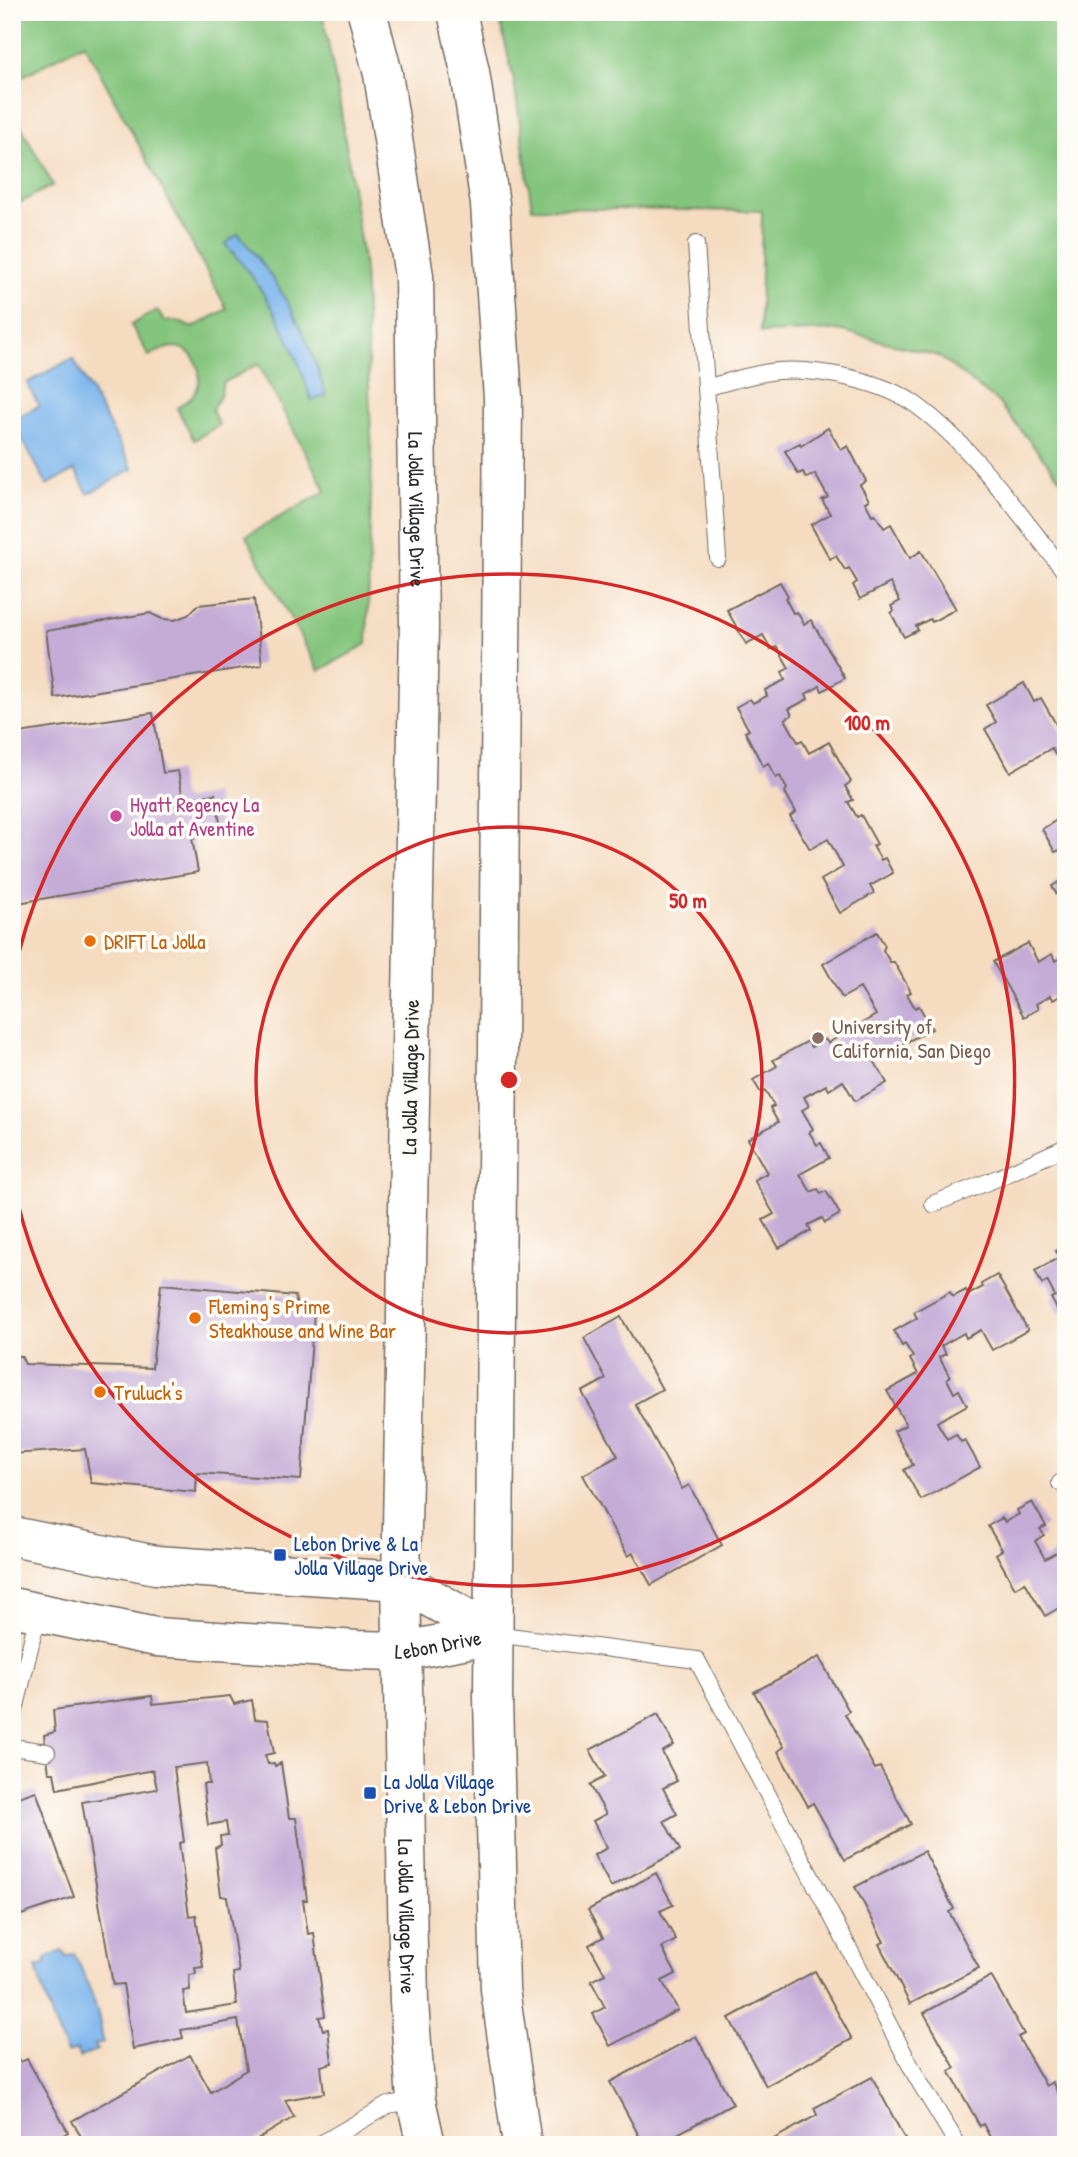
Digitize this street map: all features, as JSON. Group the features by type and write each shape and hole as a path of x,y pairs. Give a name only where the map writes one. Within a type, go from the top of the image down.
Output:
{"main road":[{"name":"La Jolla Village Drive","path":"367,12 383,74 414,276 419,625 401,1581 409,2002 416,2100 426,2145"},
{"path":"457,12 470,72 490,204 503,398 493,1711 500,1989 522,2145"},
{"name":"Lebon Drive","path":"12,1536 156,1565 401,1581 494,1634"},
{"name":"Lebon Drive","path":"25,1610 156,1637 404,1651 494,1634"}],"lane":[{"path":"696,244 719,558"},
{"path":"705,388 776,371 813,371 863,380 915,404 961,443 1066,573"},
{"path":"933,1204 1066,1147"},
{"path":"12,1723 25,1610"},
{"path":"494,1634 697,1660 917,2078 958,2145"},
{"path":"12,1747 47,1752"},
{"path":"319,2145 388,2105 416,2100"}],"green space":[{"path":"12,12 322,12 339,98 364,267 372,457 367,644 319,671 246,536 326,491 258,364 223,383 220,396 212,410 219,425 194,440 177,408 191,398 197,389 199,376 196,362 188,352 175,347 149,356 131,325 157,310 164,321 178,321 192,328 227,309 84,43 12,82"},
{"path":"498,12 1066,12 1066,486 998,402 938,356 839,330 760,333 762,211 532,208 514,81"},
{"path":"12,110 53,185 12,207"}],"water":[{"path":"238,234 280,290 302,330 326,396 311,400 296,357 277,317 254,279 225,244"},
{"path":"73,358 133,469 88,494 75,470 47,485 12,420 39,406 27,383"},
{"path":"63,1951 66,1957 74,1954 84,1975 96,2008 103,2042 95,2044 97,2050 79,2057 77,2050 67,2053 42,1990 36,1967 47,1964 45,1958"}],"building":[{"path":"828,428 841,450 848,446 866,481 860,485 869,500 865,502 872,515 875,514 884,528 891,524 910,558 921,551 956,609 932,622 930,619 916,626 918,630 904,637 891,613 894,611 891,606 900,601 890,583 860,599 853,585 857,582 849,568 845,570 836,556 830,559 811,525 830,514 822,500 828,497 815,474 806,478 803,472 798,474 785,451 800,443 801,446"},
{"path":"780,582 793,613 797,612 804,624 811,620 845,678 822,691 820,686 806,694 808,699 789,709 792,715 785,719 798,742 802,740 809,753 829,742 851,782 845,786 853,800 848,802 857,817 861,815 877,844 873,846 881,860 885,858 893,873 870,886 874,893 840,913 821,880 843,867 828,839 810,849 790,816 796,812 785,792 787,789 780,776 776,778 768,763 763,766 745,732 749,730 736,707 750,699 753,703 767,696 765,690 785,680 782,672 789,668 777,647 771,649 763,635 746,644 727,610"},
{"path":"254,599 262,665 55,698 46,631 150,613 162,619 175,620 188,615 198,605"},
{"path":"1024,683 1034,702 1041,698 1065,740 1059,744 1063,750 1055,755 1052,748 1010,772 985,729 996,722 986,705"},
{"name":"Hyatt Regency La Jolla at Aventine","path":"153,713 163,773 178,771 183,800 215,794 222,833 192,838 198,872 12,904 12,734"},
{"path":"1057,820 1059,824 1066,821 1064,857 1060,850 1055,852 1042,829"},
{"path":"1066,878 1066,902 1063,898 1060,900 1052,886"},
{"path":"877,932 885,946 883,950 890,962 894,962 911,992 907,994 915,1008 919,1006 932,1029 873,1059 887,1083 855,1101 843,1081 829,1090 826,1085 804,1097 809,1106 802,1110 813,1129 809,1132 817,1145 821,1143 829,1158 800,1174 811,1192 818,1189 821,1194 826,1191 840,1214 825,1223 822,1218 808,1225 811,1231 779,1248 763,1220 774,1214 754,1180 767,1173 748,1139 778,1122 770,1108 774,1106 765,1091 761,1093 753,1080 777,1066 773,1060 808,1041 811,1047 825,1039 828,1043 876,1015 860,988 842,998 823,964"},
{"path":"1028,943 1038,962 1052,954 1055,961 1066,955 1066,993 1053,1000 1050,996 1036,1004 1038,1009 1024,1017 993,962"},
{"path":"1066,1246 1066,1310 1059,1313 1051,1298 1055,1296 1047,1281 1042,1284 1035,1271 1060,1257 1056,1251"},
{"path":"997,1275 1028,1330 992,1350 981,1330 966,1338 964,1333 941,1346 946,1354 939,1357 950,1377 947,1379 954,1393 959,1390 967,1405 937,1422 947,1439 956,1434 961,1442 965,1440 980,1467 921,1500 904,1470 913,1465 894,1431 906,1425 887,1391 918,1374 910,1359 913,1357 905,1344 902,1346 894,1331 917,1318 914,1312 950,1292 953,1297 966,1290 968,1295"},
{"path":"161,1284 295,1296 298,1312 314,1312 301,1480 197,1473 196,1492 91,1483 85,1449 12,1454 12,1356 21,1356 25,1364 152,1368"},
{"path":"621,1317 662,1389 635,1404 682,1489 689,1485 722,1545 651,1585 633,1553 628,1556 583,1475 618,1456 582,1392 606,1379 584,1338"},
{"path":"1032,1502 1046,1526 1040,1529 1044,1535 1035,1541 1045,1559 1066,1547 1066,1604 1045,1616 1025,1582 1015,1588 996,1554 1002,1550 988,1526 1002,1518 1005,1522 1019,1514 1017,1510"},
{"path":"819,1657 849,1711 845,1714 875,1769 880,1767 911,1824 845,1860 813,1803 808,1806 792,1777 778,1751 784,1747 754,1692"},
{"path":"152,1696 153,1704 230,1696 234,1704 252,1700 255,1719 268,1720 274,1753 265,1755 268,1764 274,1763 275,1766 281,1763 289,1818 296,1818 307,1900 303,1900 308,1934 314,1933 325,2016 319,2017 323,2030 328,2029 332,2063 321,2066 324,2093 285,2100 294,2117 248,2145 86,2145 72,2121 190,2055 211,2092 246,2070 238,2020 181,2030 183,2038 133,2049 123,1984 113,1985 82,1802 157,1789 153,1770 57,1789 54,1773 49,1773 44,1735 55,1732 53,1710","holes":["207,1763 209,1784 203,1784 208,1825 226,1822 228,1835 220,1836 221,1845 215,1848 221,1896 227,1897 239,1972 233,1973 237,2005 186,2013 183,1991 190,1990 189,1975 196,1974 195,1968 203,1967 196,1915 189,1916 179,1843 184,1842 174,1767"]},
{"path":"658,1714 674,1745 662,1752 677,1781 663,1788 677,1814 664,1821 680,1850 611,1887 594,1855 607,1848 593,1821 606,1814 590,1785 605,1777 590,1750"},
{"path":"36,1791 74,1897 12,1918 12,1799"},
{"path":"924,1851 954,1909 949,1912 979,1968 910,2004 879,1944 884,1942 855,1887"},
{"path":"656,1873 673,1905 660,1911 676,1940 662,1948 676,1974 662,1981 678,2010 610,2046 593,2014 605,2007 591,1981 605,1974 589,1945 603,1937 588,1910"},
{"path":"815,1971 852,2039 766,2086 729,2018"},
{"path":"991,1976 1024,2034 1018,2037 1046,2086 1052,2082 1066,2107 1066,2145 994,2145 949,2071 955,2068 924,2013"},
{"path":"696,2036 733,2104 657,2145 644,2145 610,2082"},
{"path":"12,2045 21,2062 27,2059 68,2132 47,2145 12,2145"},
{"path":"872,2077 908,2145 763,2145 817,2115 814,2108"}],"place":[{"name":"Hyatt Regency La Jolla at Aventine","path":"116,816"},
{"name":"DRIFT La Jolla","path":"90,941"},
{"name":"University of California, San Diego","path":"818,1038"},
{"name":"Fleming's Prime Steakhouse and Wine Bar","path":"195,1318"},
{"name":"Truluck's","path":"100,1392"},
{"name":"Lebon Drive & La Jolla Village Drive","path":"280,1555"},
{"name":"La Jolla Village Drive & Lebon Drive","path":"370,1793"}]}
